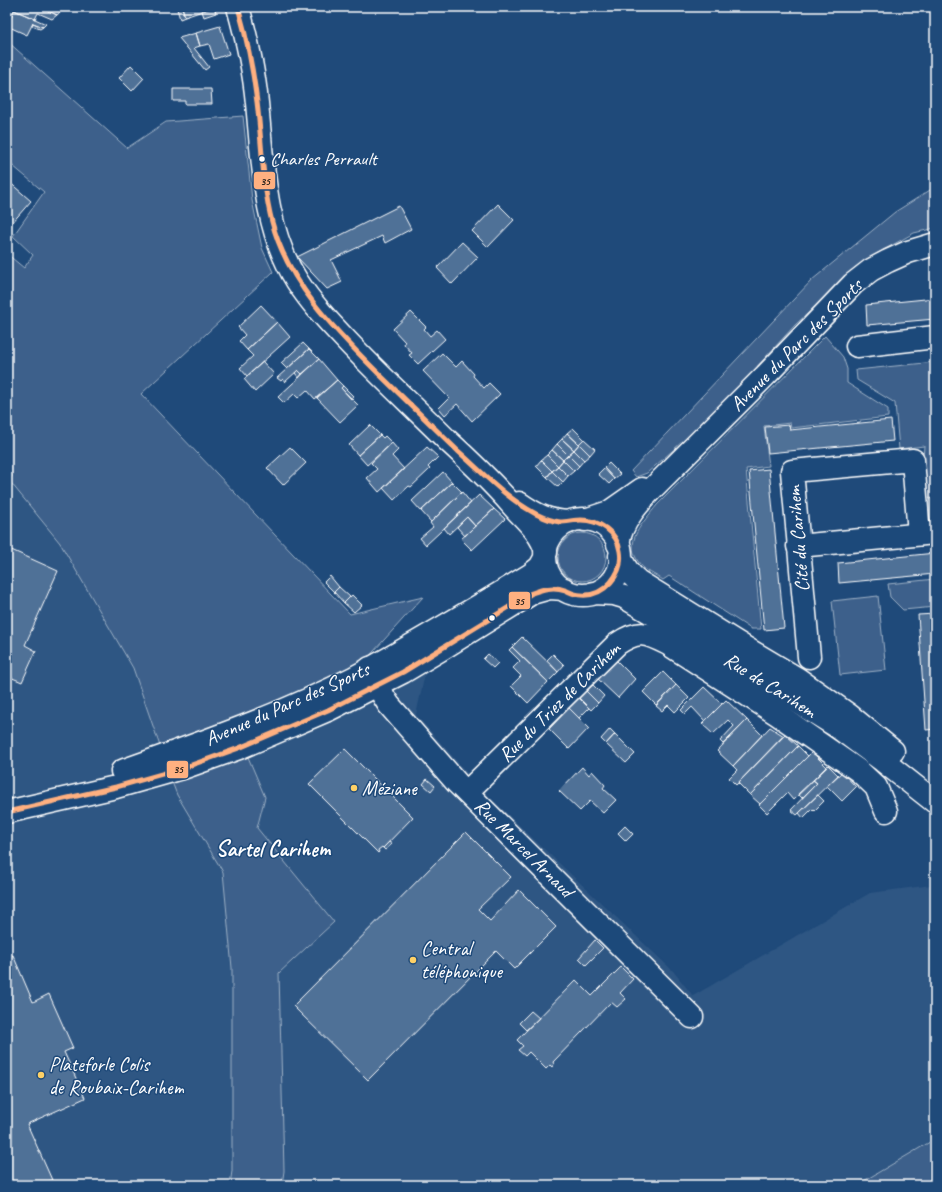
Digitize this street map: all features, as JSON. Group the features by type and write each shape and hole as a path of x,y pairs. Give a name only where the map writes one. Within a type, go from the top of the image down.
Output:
{"street":[{"path":"238,7 255,86 268,204 275,231 287,263 296,281 308,298 382,377 496,486 537,532 543,542 546,555"},
{"name":"Avenue du Parc des Sports","path":"619,550 620,534 624,526 637,506 651,490 766,375 853,284 871,270 888,261 908,252 935,244"},
{"path":"857,346 935,338"},
{"name":"Cité du Carihem","path":"809,657 792,471 913,460 927,534"},
{"name":"Avenue du Parc des Sports","path":"577,521 609,512 671,469"},
{"path":"496,486 518,503 544,518 553,521 591,520 603,525 612,533 619,550 619,569 613,580 604,588 593,593 581,595 569,592 558,586 550,576 546,565 547,546 552,536 559,528 577,521"},
{"path":"798,546 927,534"},
{"name":"Rue de Carihem","path":"619,550 623,563 629,573 638,581 798,679 855,720 935,787"},
{"name":"Avenue du Parc des Sports","path":"7,811 116,787 183,768 238,748 328,710 415,643 530,575 540,567 546,555"},
{"name":"Avenue du Parc des Sports","path":"374,676 440,650 532,593 550,588 564,589"},
{"name":"Rue de Carihem","path":"593,593 614,594 624,597 712,649 836,726 935,802"},
{"name":"Rue du Triez de Carihem","path":"467,792 616,644 628,636 638,634 651,635 668,644 829,749 859,771 876,787 886,810"},
{"name":"Rue Marcel Arnaud","path":"374,676 384,697 396,714 449,774 692,1017"}],"shaded area":[{"path":"7,41 127,148 166,122 243,116 252,200 262,248 273,272 141,394 350,614 423,597 364,662 265,710 162,752 133,668 60,543 7,478 7,254 24,268 33,255 13,236 44,192 7,161"},
{"path":"935,187 935,228 914,233 867,259 795,325 713,415 647,473 636,477 631,471 812,280 895,212"},
{"path":"825,336 843,357 847,369 847,383 888,409 888,417 791,428 790,423 764,426 769,466 746,469 761,629 751,629 669,576 663,580 645,569 635,556 633,548 634,540 636,533 657,505"},
{"path":"935,362 935,498 920,499 924,446 899,449 895,403 857,380 856,370"},
{"path":"7,478 60,543 133,668 177,795 223,872 232,968 232,1171 230,1185 7,1185"},
{"path":"582,533 591,535 599,540 604,548 606,557 604,566 599,574 591,579 582,581 573,579 565,574 560,566 558,557 560,548 565,540 573,535"},
{"path":"935,579 935,607 903,610 890,597 888,584"},
{"path":"878,596 886,670 840,675 832,601"},
{"path":"426,669 416,715 483,791 673,971 693,996 870,893 935,885 935,1139 857,1185 282,1185 284,1171 279,973 333,922 257,828 265,797 248,757"},
{"path":"248,757 265,797 257,828 334,922 279,973 284,1171 282,1185 230,1185 232,1171 232,968 223,872 177,795 172,782"},
{"path":"935,1139 935,1185 857,1185"}],"building":[{"path":"15,7 40,7 57,15 52,19 38,13 35,19 14,10"},
{"path":"40,7 59,7 64,9 57,15"},
{"path":"182,7 214,7 185,17"},
{"path":"182,7 185,17 180,19 177,9"},
{"path":"214,7 216,13 204,17 202,11"},
{"path":"14,10 46,24 43,27 33,23 27,35 7,26"},
{"path":"33,23 43,27 40,29 32,26"},
{"path":"220,26 229,54 214,59 209,44 200,46 196,33"},
{"path":"196,33 200,46 194,48 209,67 205,70 179,38"},
{"path":"131,65 144,78 132,91 119,78"},
{"path":"173,89 211,89 212,104 185,104 185,101 173,101"},
{"path":"7,180 31,201 11,224 7,221"},
{"path":"498,204 514,220 488,247 472,231"},
{"path":"399,206 411,229 385,243 382,236 331,260 342,282 327,289 297,257"},
{"path":"462,242 478,257 452,284 437,268"},
{"path":"935,298 935,319 867,325 866,305"},
{"path":"261,305 277,322 247,350 239,341 245,335 238,327"},
{"path":"411,312 426,327 424,329 430,336 437,330 445,339 418,364 409,355 412,353 404,344 405,342 393,329"},
{"path":"277,322 290,337 247,376 240,368 253,356 247,350"},
{"path":"303,343 309,349 287,369 281,363"},
{"path":"309,349 319,359 302,374 298,370 285,382 283,379 281,381 277,378"},
{"path":"442,353 456,367 462,361 484,388 489,383 500,394 472,421 457,404 445,415 439,408 449,398 423,371"},
{"path":"319,359 337,380 315,399 307,390 298,398 294,394 284,403 278,397"},
{"path":"263,362 274,374 255,392 244,379"},
{"path":"298,370 302,374 299,378 295,373"},
{"path":"337,380 343,386 341,388 358,405 340,422 317,398"},
{"path":"343,386 353,396 351,399 341,388"},
{"path":"891,420 893,441 768,453 765,427 789,425 790,430"},
{"path":"370,425 380,435 358,455 349,445"},
{"path":"573,428 584,439 579,444 567,433"},
{"path":"567,433 579,444 574,450 562,439"},
{"path":"380,435 383,438 385,436 392,443 367,465 358,455"},
{"path":"562,439 574,450 568,455 557,444"},
{"path":"584,439 595,449 590,455 579,444"},
{"path":"392,443 398,450 392,456 404,469 379,492 367,478 377,469 371,463"},
{"path":"557,444 568,455 563,460 552,450"},
{"path":"579,444 590,455 584,460 574,450"},
{"path":"290,447 306,463 283,485 267,468"},
{"path":"427,447 438,457 428,467 430,469 411,487 409,486 394,500 383,488"},
{"path":"552,450 563,460 558,466 547,455"},
{"path":"574,450 584,460 579,466 568,455"},
{"path":"547,455 558,466 552,471 541,460"},
{"path":"568,455 579,466 574,471 563,460"},
{"path":"541,460 552,471 547,477 536,466"},
{"path":"563,460 574,471 568,476 558,466"},
{"path":"609,463 620,474 614,479 604,468"},
{"path":"558,466 568,476 563,482 552,471"},
{"path":"604,468 614,479 609,484 598,474"},
{"path":"769,469 784,628 764,630 749,471"},
{"path":"7,470 12,476 7,480"},
{"path":"552,471 563,482 558,487 547,477"},
{"path":"443,472 452,482 421,511 412,501"},
{"path":"452,482 462,492 431,522 421,511"},
{"path":"462,492 471,503 426,545 420,538 433,527 430,523"},
{"path":"479,495 494,509 475,526 467,517 449,534 444,528"},
{"path":"494,509 505,519 472,550 461,539"},
{"path":"467,517 475,526 465,536 457,527"},
{"path":"7,548 58,571 25,645 36,651 22,682 10,677 7,684"},
{"path":"935,553 935,574 839,583 838,563"},
{"path":"330,576 339,587 334,592 324,582"},
{"path":"339,587 350,597 344,603 334,592"},
{"path":"352,595 362,605 354,612 344,603"},
{"path":"935,614 935,729 926,730 918,615"},
{"path":"522,637 558,672 548,682 512,647"},
{"path":"512,647 548,682 528,703 511,686 521,676 513,668 520,661 509,650"},
{"path":"488,654 498,663 493,668 483,659"},
{"path":"553,654 564,665 558,672 547,660"},
{"path":"616,660 635,679 618,698 598,679"},
{"path":"663,672 676,685 656,705 643,692"},
{"path":"593,685 604,696 598,703 586,691"},
{"path":"676,685 689,698 675,712 668,705 662,711 656,706"},
{"path":"704,687 722,704 705,721 692,707 685,714 681,710"},
{"path":"586,691 598,703 591,710 579,698"},
{"path":"579,698 589,708 579,718 569,708"},
{"path":"726,700 747,720 723,744 720,741 734,726 728,720 713,734 702,724"},
{"path":"569,708 589,728 569,749 549,729"},
{"path":"747,720 762,735 733,766 717,751"},
{"path":"770,727 784,736 736,785 729,778 737,770 733,766"},
{"path":"610,729 615,734 606,744 601,739"},
{"path":"615,734 635,754 626,763 606,744"},
{"path":"785,734 798,746 750,795 738,783"},
{"path":"798,746 808,756 760,804 750,795"},
{"path":"345,749 413,817 383,848 382,847 378,850 378,853 309,784"},
{"path":"812,752 827,767 793,800 787,793 767,813 759,805"},
{"path":"828,765 838,775 797,815 791,810 817,783 813,780"},
{"path":"582,767 589,775 592,771 605,785 603,788 616,800 603,813 590,801 580,811 559,791"},
{"path":"842,772 856,787 842,801 827,786"},
{"path":"427,779 435,786 431,791 423,784"},
{"path":"813,780 817,783 802,798 798,794"},
{"path":"818,795 824,801 814,811 812,809 803,818 799,813"},
{"path":"625,826 633,834 626,841 618,833"},
{"name":"Central téléphonique","path":"466,832 511,877 478,909 490,921 519,890 556,927 514,969 496,951 368,1080 293,1006"},
{"path":"389,842 392,844 385,850 383,848"},
{"path":"595,940 603,948 586,965 579,958"},
{"name":"Plateforle Colis de Roubaix-Carihem","path":"13,955 33,1002 49,994 73,1048 64,1052 85,1098 27,1124 52,1180 42,1185 7,1185 7,958"},
{"path":"621,967 633,979 620,993 626,999 617,1007 611,1002 553,1062 554,1064 552,1067 550,1065 546,1069 529,1052 525,1056 518,1050 523,1046 517,1040 576,980 592,996"},
{"path":"531,1011 539,1018 526,1030 519,1023"}],"transit line":[{"name":"35","path":"7,812 116,787 183,768 239,748 328,710 403,672 532,593 544,589 556,588 581,595 589,595 605,588 611,582 619,568 620,551 618,544 606,528 594,522 588,521 578,520 560,522 548,519 525,508 505,493 458,451 363,358 331,324 302,286 289,266 279,245 272,222 264,177 254,78 238,7"}],"place":[{"name":"Charles Perrault","path":"262,159"},
{"name":"Méziane","path":"354,788"},
{"name":"Central téléphonique","path":"413,960"},
{"name":"Plateforle Colis de Roubaix-Carihem","path":"41,1075"}],"district":[{"name":"Sartel Carihem","path":"273,849"}]}
